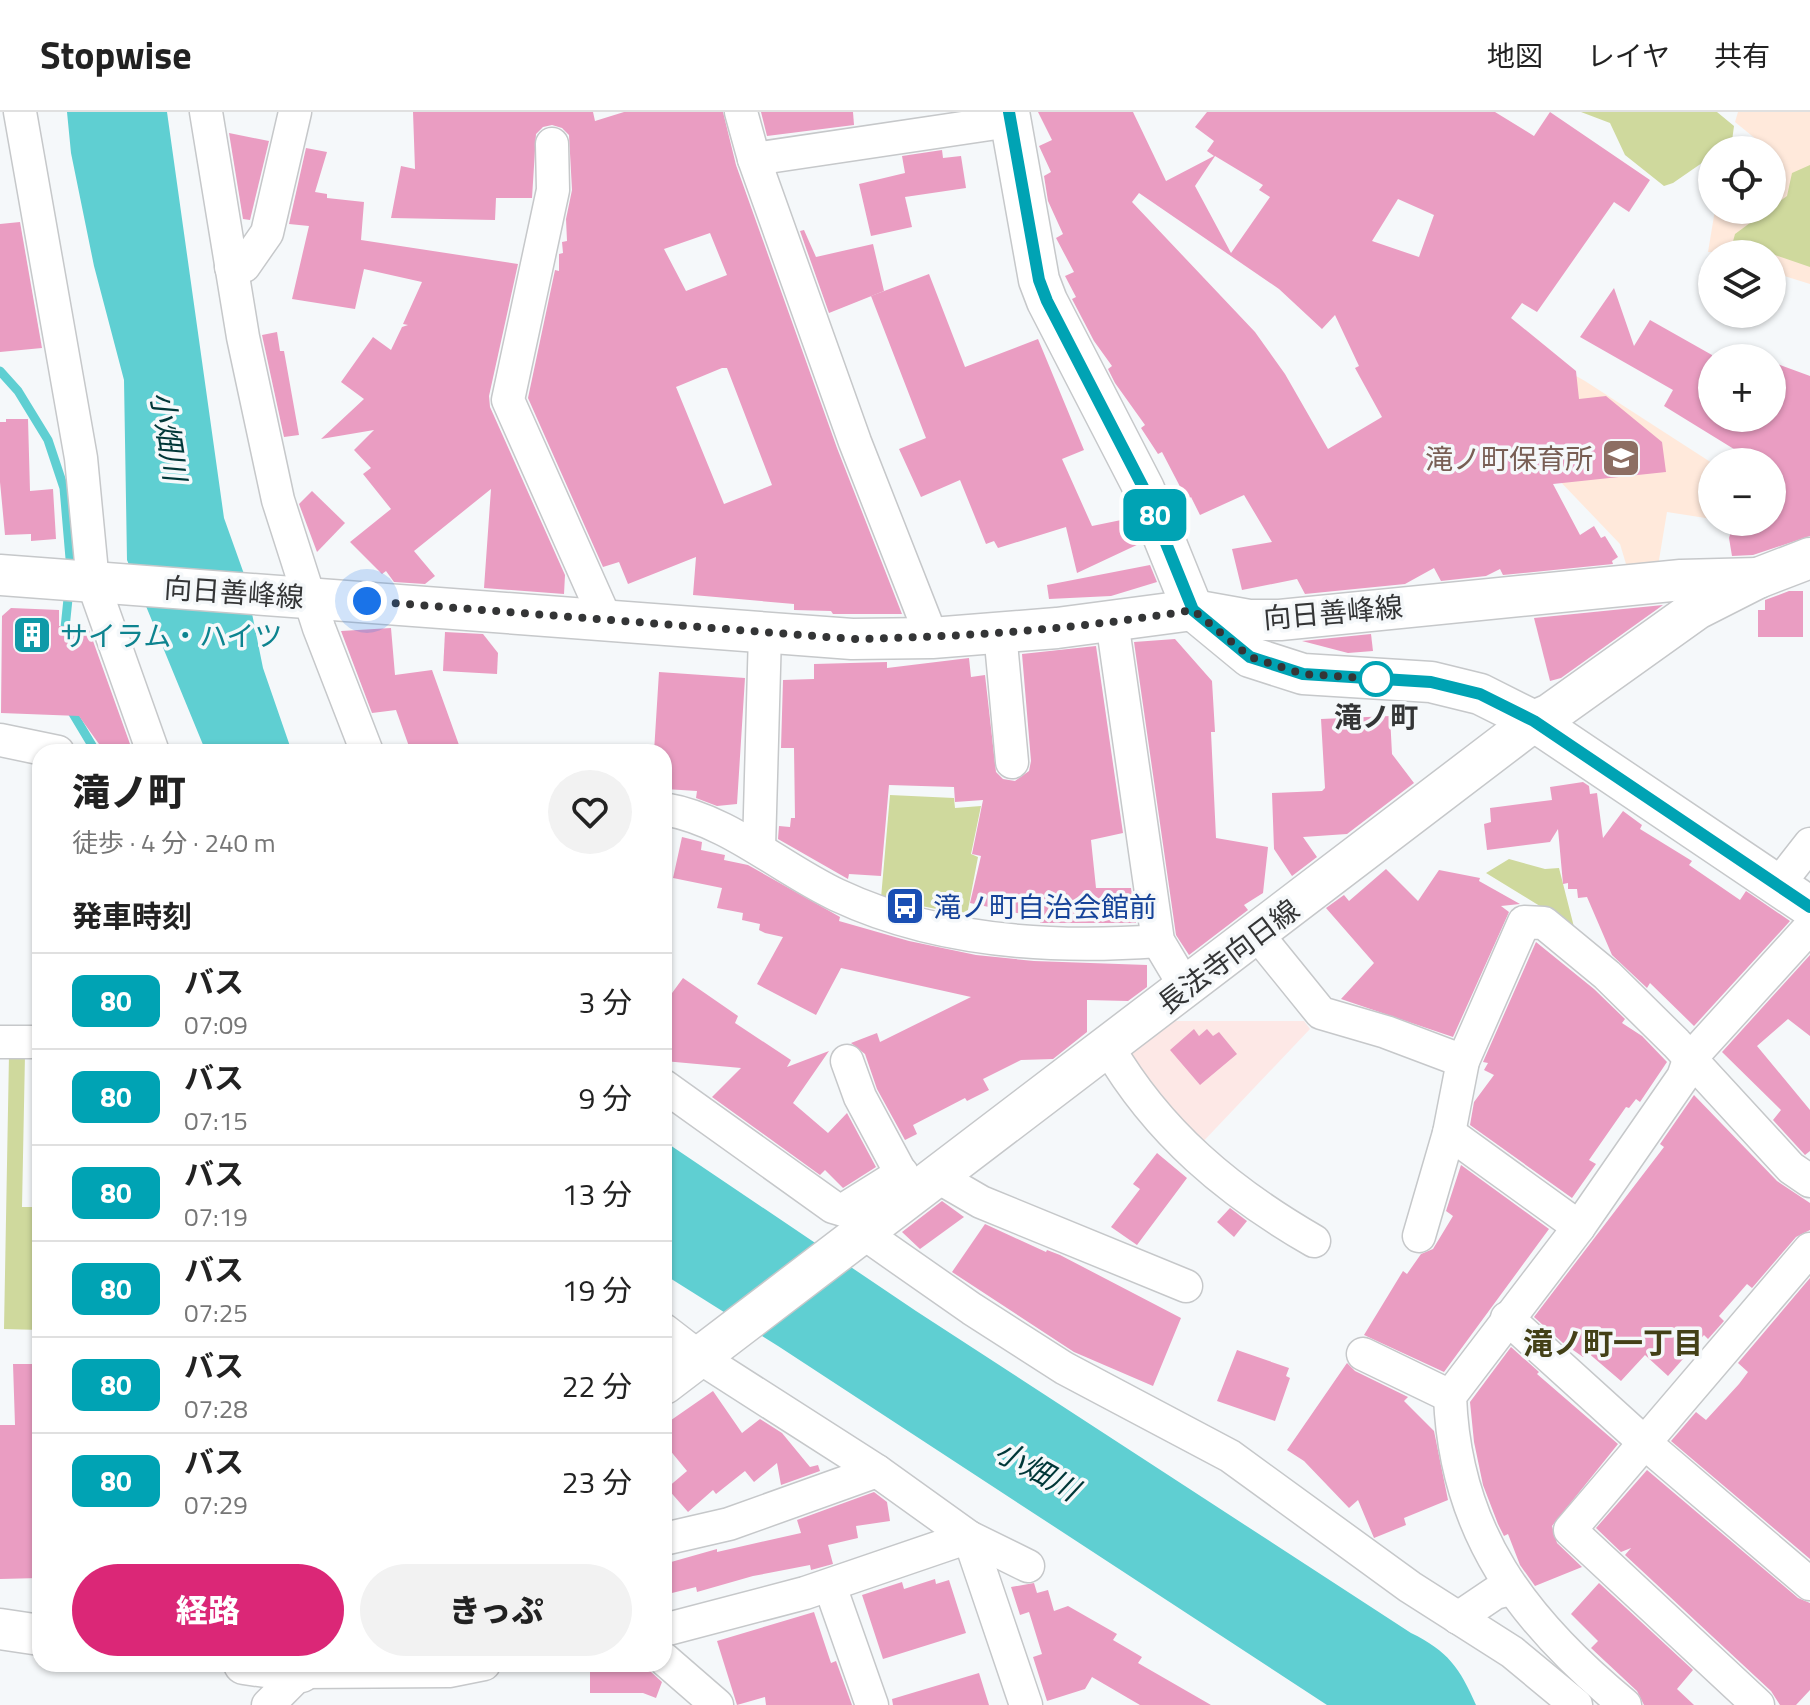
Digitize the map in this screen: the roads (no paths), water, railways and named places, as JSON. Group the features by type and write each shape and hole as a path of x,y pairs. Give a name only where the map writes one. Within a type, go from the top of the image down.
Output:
{"main road":[{"path":"1009,116 1039,280 1144,489 1193,610 1250,657 1303,674 1431,682 1480,694 1534,721 1810,907"},
{"name":"長法寺向日線","path":"672,1378 862,1232 918,1182 1108,1047 1534,721 1550,714 1697,609 1758,578 1810,558"},
{"name":"向日善峰線","path":"0,575 605,618 852,639 932,638 1193,610 1249,620 1280,620 1681,580 1758,578"},
{"path":"0,1629 32,1634"}],"street":[{"path":"20,112 81,458 85,527 83,582 150,744"},
{"path":"206,112 231,267 297,596 363,744"},
{"path":"231,267 244,266 267,233 295,112"},
{"path":"741,112 754,159 855,442 932,638"},
{"path":"754,159 1009,116"},
{"path":"552,144 553,190 508,400 605,618"},
{"path":"1112,621 1158,941 1186,988"},
{"path":"1000,632 1012,762"},
{"path":"759,848 765,633"},
{"path":"0,740 32,747"},
{"path":"672,810 693,814 759,848 837,895 923,925 1004,939 1055,943 1158,941"},
{"path":"1778,885 1810,844"},
{"path":"1419,1236 1449,1133 1463,1061 1524,922 1544,923 1607,975 1791,1168 1810,1181"},
{"path":"1625,1705 1558,1645 1510,1589 1482,1534 1466,1493 1451,1429 1450,1396 1579,1227 1683,1077 1689,1060 1810,927"},
{"path":"1257,934 1321,1013 1386,1032 1463,1061"},
{"path":"0,1042 32,1042"},
{"path":"1108,1047 1147,1105 1197,1159 1253,1204 1314,1241"},
{"path":"847,1061 860,1097 918,1182 981,1202 1186,1286"},
{"path":"672,1092 833,1207 843,1210 918,1182"},
{"path":"1449,1133 1579,1227"},
{"path":"862,1232 972,1309 1064,1368 1230,1456 1410,1587 1512,1652 1576,1705"},
{"path":"1758,1705 1570,1530 1810,1249"},
{"path":"1507,1318 1646,1444 1810,1584"},
{"path":"672,1336 699,1357 877,1471 969,1537 1028,1566"},
{"path":"1363,1354 1450,1396"},
{"path":"672,1537 729,1524 877,1471"},
{"path":"672,1628 830,1586 969,1537"},
{"path":"969,1537 1026,1705"},
{"path":"830,1586 872,1705"},
{"path":"1458,1618 1495,1593 1510,1589"},
{"path":"672,1666 717,1705"},
{"path":"268,1705 301,1672"}],"water":[{"name":"小畑川","path":"67,112 167,112 224,518 244,574 263,668 289,744 203,744 127,560 124,380 94,266 71,153"},
{"name":"小畑川","path":"672,1146 916,1311 1435,1647 1458,1671 1476,1705 1327,1705 672,1279"}],"waterway":[{"path":"0,371 18,391 48,440 64,488 71,570"},
{"path":"64,638 69,589"},
{"path":"69,707 91,744"}],"place":[{"name":"滝ノ町保育所","path":"1621,458"},
{"name":"サイラム・ハイツ","path":"32,635"},
{"name":"滝ノ町","path":"1376,679"},
{"name":"滝ノ町自治会館前","path":"905,906"}],"district":[{"name":"滝ノ町一丁目","path":"1613,1343"}]}
